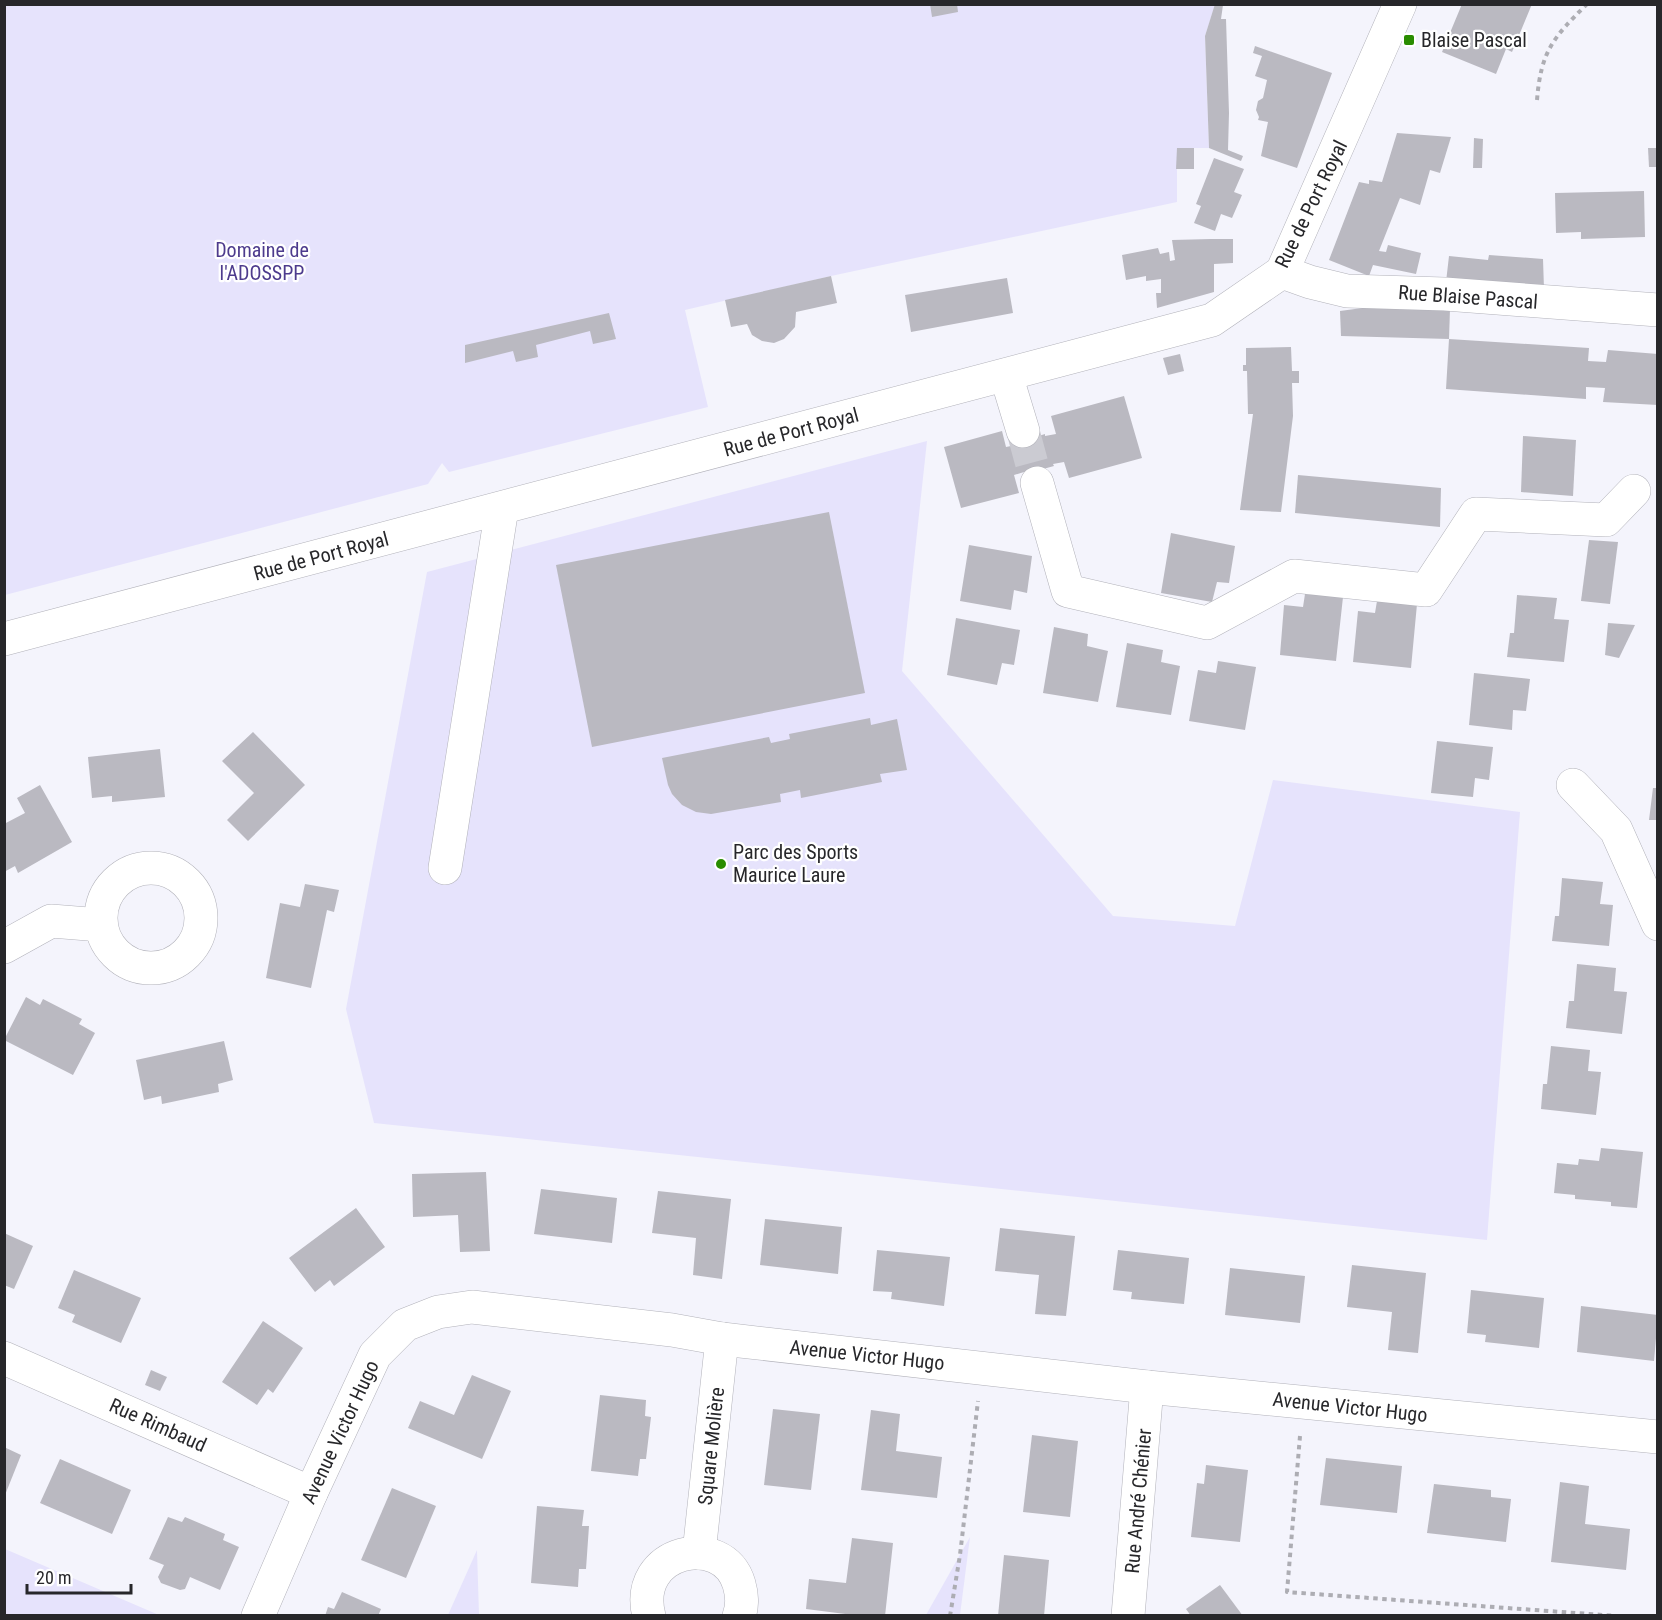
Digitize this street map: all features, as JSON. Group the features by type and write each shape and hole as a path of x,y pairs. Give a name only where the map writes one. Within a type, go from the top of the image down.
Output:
{"street":[{"name":"Rue de Port Royal","path":"4,639 1212,320 1282,272 1400,4"},
{"name":"Rue Blaise Pascal","path":"1282,272 1347,291 1445,294 1658,310"},
{"path":"1006,375 1023,431"},
{"path":"1037,483 1068,591 1207,623 1294,576 1426,590 1476,514 1606,520 1634,491"},
{"path":"445,868 502,508"},
{"path":"1573,785 1616,830 1658,924"},
{"path":"4,947 51,921 101,925"},
{"name":"Avenue Victor Hugo","path":"258,1616 311,1493 375,1355 405,1325 438,1312 472,1307 672,1330 722,1339 1147,1387 1658,1437"},
{"name":"Square Molière","path":"699,1553 722,1339"},
{"name":"Rue Rimbaud","path":"4,1358 311,1493"},
{"name":"Rue André Chénier","path":"1128,1616 1147,1387"},
{"path":"649,1616 646,1598 649,1583 657,1569 669,1559 684,1553 699,1553 715,1557 728,1566 738,1579 742,1594 739,1616"}],"path":[{"path":"1537,100 1539,72 1552,43 1587,4"},
{"path":"950,1616 960,1555 982,1368"},
{"path":"1303,1402 1287,1592 1617,1616"}],"green space":[{"name":"Domaine de l'ADOSSPP","path":"5,5 1215,5 1205,36 1209,148 1177,148 1177,202 831,276 685,310 708,407 449,472 442,463 428,484 5,595"},
{"name":"Parc des Sports Maurice Laure","path":"927,441 902,671 1113,916 1235,926 1273,780 1520,812 1487,1240 374,1123 346,1009 427,572"},
{"path":"970,1537 960,1615 926,1615"},
{"path":"5,1549 159,1615 5,1615"},
{"path":"477,1550 479,1615 448,1615"}],"building":[{"path":"930,4 957,4 958,12 932,17"},
{"path":"1215,4 1223,5 1221,19 1226,19 1228,150 1243,156 1241,161 1209,148 1205,36"},
{"path":"1462,4 1532,4 1512,52 1506,49 1496,74 1442,52"},
{"path":"1255,46 1332,73 1297,168 1261,156 1268,122 1258,120 1256,110 1258,101 1263,98 1267,80 1255,76 1262,56 1253,53"},
{"path":"1397,133 1451,137 1440,173 1430,170 1420,205 1400,198 1379,251 1386,252 1388,245 1421,253 1416,274 1373,265 1369,276 1329,260 1359,182 1369,184 1369,180 1382,182"},
{"path":"1474,138 1483,139 1482,168 1473,168"},
{"path":"1177,148 1194,148 1194,169 1176,169"},
{"path":"1648,148 1658,148 1658,167 1649,167"},
{"path":"1214,158 1244,169 1234,192 1242,195 1232,218 1221,214 1215,231 1194,223 1201,206 1196,204"},
{"path":"1644,191 1645,237 1581,239 1581,232 1556,233 1555,193"},
{"path":"1233,239 1233,263 1214,264 1214,292 1157,308 1156,293 1161,293 1161,279 1146,281 1146,276 1126,280 1122,255 1158,248 1160,254 1169,252 1170,261 1175,260 1172,240"},
{"path":"1489,255 1543,259 1544,289 1446,282 1449,256 1488,260"},
{"path":"831,276 837,303 796,312 795,327 784,339 774,343 762,341 752,335 747,324 731,327 725,300"},
{"path":"1007,278 1013,313 911,332 905,295"},
{"path":"1392,304 1450,309 1449,339 1341,336 1340,311"},
{"path":"609,313 616,339 593,344 590,331 536,345 538,357 516,362 513,351 465,363 465,345"},
{"path":"1449,339 1589,348 1588,361 1606,362 1608,350 1658,354 1658,405 1603,402 1605,388 1586,387 1586,399 1446,389"},
{"path":"1291,347 1292,371 1299,371 1299,383 1292,383 1293,416 1281,512 1240,510 1253,414 1248,414 1247,371 1243,371 1243,365 1246,365 1246,348"},
{"path":"1180,354 1184,371 1168,375 1163,358"},
{"path":"1124,396 1142,458 1069,478 1064,462 1025,474 1024,472 1014,475 1019,493 961,508 944,447 1002,431 1006,447 1045,434 1045,436 1056,434 1051,416"},
{"path":"1523,436 1576,440 1573,496 1521,492"},
{"path":"1298,475 1441,488 1440,527 1295,513"},
{"path":"829,512 865,693 592,747 556,565"},
{"path":"1171,533 1235,546 1229,583 1217,582 1212,602 1161,593"},
{"path":"1589,540 1618,542 1610,604 1581,601"},
{"path":"969,545 1032,556 1027,593 1014,590 1011,610 960,601"},
{"path":"1305,594 1343,597 1336,661 1280,655 1284,605 1303,607"},
{"path":"1517,595 1557,598 1554,619 1569,620 1564,662 1507,657 1510,633 1514,633"},
{"path":"1377,601 1417,604 1411,668 1353,662 1358,611 1375,613"},
{"path":"956,618 1020,630 1014,665 1002,663 997,685 947,675"},
{"path":"1608,623 1635,625 1619,658 1605,655"},
{"path":"1054,627 1088,634 1087,646 1108,651 1098,702 1043,693"},
{"path":"1127,643 1163,650 1161,662 1180,666 1171,715 1116,707"},
{"path":"1218,661 1256,667 1245,730 1189,721 1198,670 1216,673"},
{"path":"1474,673 1530,679 1526,711 1513,710 1512,730 1469,725"},
{"path":"870,718 871,725 897,719 907,770 880,774 882,782 801,798 800,790 780,794 781,802 711,814 696,812 682,805 672,794 668,785 662,758 769,737 771,743 790,739 789,734"},
{"path":"253,732 305,785 248,841 227,820 254,793 222,761"},
{"path":"1437,741 1493,747 1489,780 1475,778 1473,797 1431,793"},
{"path":"160,749 165,797 112,802 112,796 92,798 88,757"},
{"path":"40,785 72,842 18,873 15,866 4,872 4,824 25,813 17,798"},
{"path":"1653,788 1658,788 1658,820 1649,820"},
{"path":"1562,878 1603,882 1600,904 1613,905 1609,946 1552,941 1555,916 1559,916"},
{"path":"305,884 339,890 334,912 327,910 311,988 266,978 280,903 300,907"},
{"path":"1577,964 1616,968 1614,991 1627,992 1622,1034 1566,1028 1569,1001 1574,1001"},
{"path":"26,997 40,1005 43,999 82,1019 79,1024 95,1033 73,1075 4,1040"},
{"path":"224,1041 233,1080 218,1084 219,1092 162,1104 161,1096 144,1100 136,1060"},
{"path":"1551,1046 1590,1050 1588,1071 1601,1072 1596,1115 1541,1109 1543,1084 1547,1084"},
{"path":"1601,1148 1643,1152 1637,1208 1611,1206 1611,1202 1575,1199 1575,1195 1554,1193 1557,1163 1578,1165 1579,1159 1599,1161"},
{"path":"486,1172 490,1251 460,1252 458,1215 413,1217 412,1174"},
{"path":"541,1189 617,1198 612,1243 534,1234"},
{"path":"658,1191 731,1199 722,1279 693,1275 696,1238 652,1233"},
{"path":"356,1208 385,1247 334,1286 330,1280 315,1292 289,1258"},
{"path":"765,1219 842,1227 838,1274 760,1265"},
{"path":"1000,1228 1075,1236 1066,1316 1035,1314 1039,1275 995,1271"},
{"path":"4,1233 33,1246 14,1289 4,1285"},
{"path":"877,1250 950,1257 944,1306 891,1299 892,1292 873,1291"},
{"path":"1118,1250 1189,1258 1184,1304 1131,1299 1132,1292 1113,1290"},
{"path":"1352,1265 1426,1273 1418,1353 1388,1350 1392,1312 1347,1307"},
{"path":"1230,1268 1305,1276 1300,1323 1225,1315"},
{"path":"74,1270 141,1298 121,1343 72,1322 75,1315 58,1308"},
{"path":"1471,1290 1544,1298 1539,1348 1485,1342 1486,1335 1467,1333"},
{"path":"1581,1306 1658,1315 1654,1361 1577,1352"},
{"path":"263,1321 303,1348 273,1393 268,1389 257,1405 222,1382"},
{"path":"151,1370 167,1377 160,1391 145,1385"},
{"path":"472,1375 511,1391 482,1459 408,1428 420,1401 454,1415"},
{"path":"600,1395 646,1400 645,1416 651,1417 646,1459 640,1459 638,1476 591,1471"},
{"path":"773,1409 820,1414 811,1490 764,1485"},
{"path":"871,1410 900,1414 896,1451 942,1457 937,1498 861,1490"},
{"path":"1032,1435 1078,1441 1070,1517 1023,1512"},
{"path":"4,1447 21,1455 5,1495 4,1495"},
{"path":"1326,1458 1402,1466 1397,1513 1320,1505"},
{"path":"60,1459 131,1490 112,1534 40,1503"},
{"path":"1206,1465 1248,1470 1240,1542 1191,1537 1197,1483 1204,1484"},
{"path":"1560,1482 1589,1486 1585,1524 1630,1529 1626,1570 1551,1562"},
{"path":"1434,1484 1491,1490 1491,1497 1511,1499 1506,1542 1427,1533"},
{"path":"392,1488 436,1506 406,1578 361,1560"},
{"path":"537,1506 584,1510 582,1526 589,1526 586,1569 579,1569 578,1587 531,1583"},
{"path":"168,1517 182,1522 185,1517 225,1534 223,1540 239,1547 220,1590 190,1577 185,1589 180,1590 161,1583 158,1577 164,1565 149,1559"},
{"path":"852,1538 893,1543 885,1616 861,1616 806,1609 809,1579 846,1583"},
{"path":"1004,1555 1049,1560 1044,1616 998,1616"},
{"path":"1220,1585 1243,1616 1191,1616 1186,1609"},
{"path":"342,1592 381,1609 378,1616 325,1616 328,1607 334,1609"}],"tunnel":[{"path":"1023,431 1037,483"}],"place":[{"name":"Blaise Pascal","path":"1409,40"},
{"name":"Parc des Sports Maurice Laure","path":"721,864"}]}
